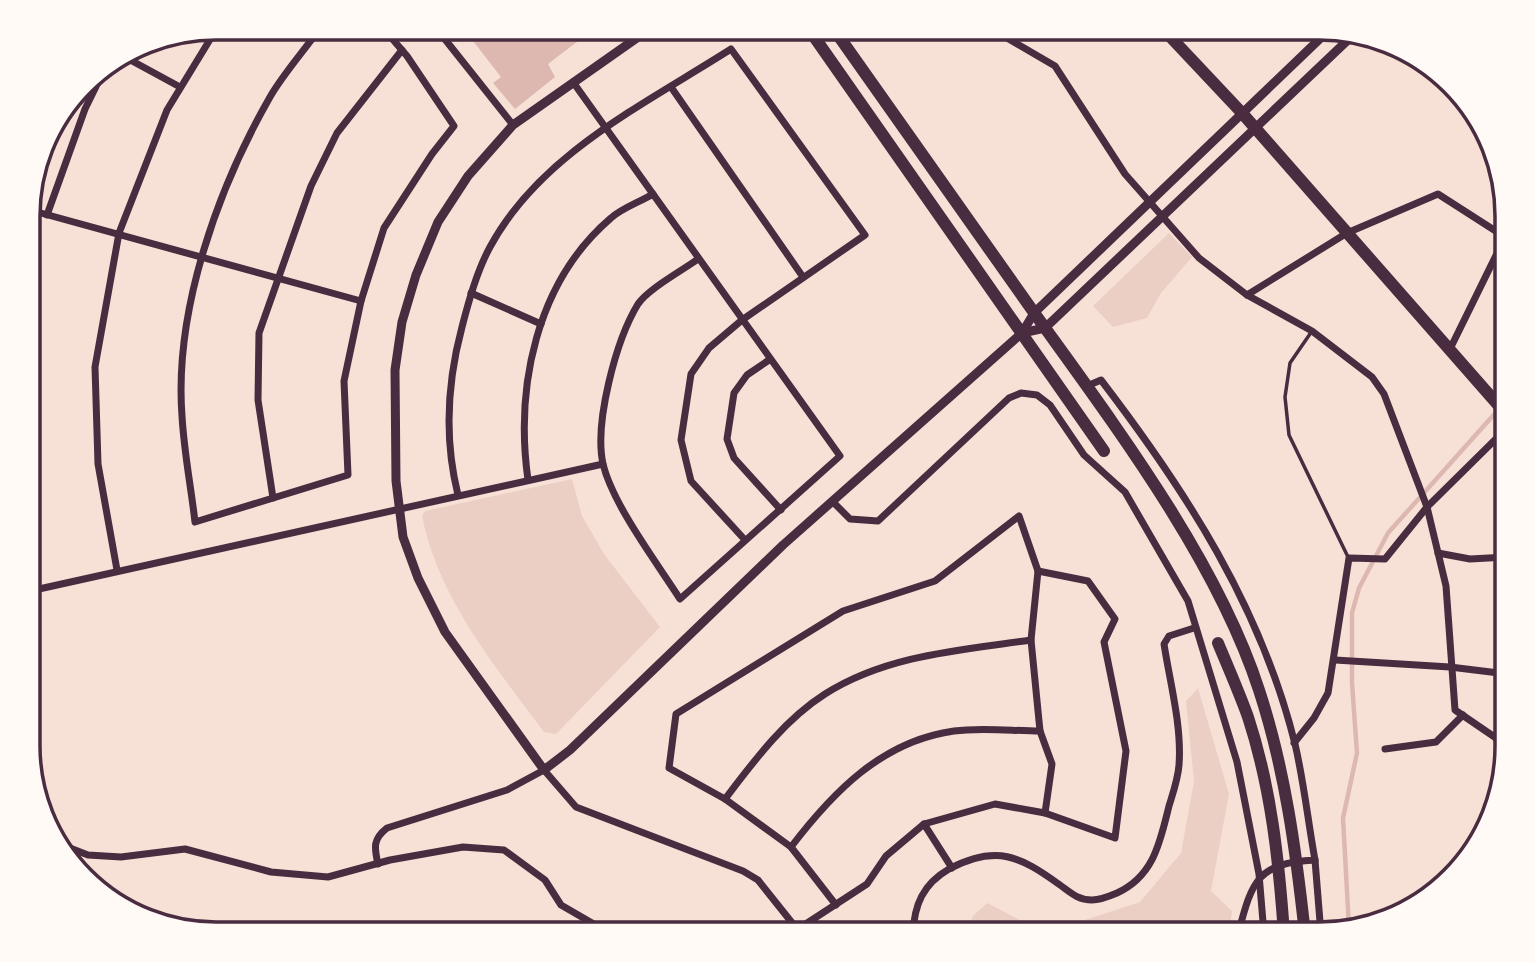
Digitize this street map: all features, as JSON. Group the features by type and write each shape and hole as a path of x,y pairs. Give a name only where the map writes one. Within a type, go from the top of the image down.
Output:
{"main road":[{"path":"817,40 1104,451"},
{"path":"842,40 1087,386 1170,511 1232,624 1259,688 1287,792 1304,921"},
{"path":"1173,40 1242,113 1494,400"},
{"path":"1218,642 1248,719 1268,797 1279,864 1283,921"}],"street":[{"path":"1011,40 1055,66 1125,174 1199,258 1247,295 1312,331 1372,377 1384,394 1427,507 1446,586 1455,709 1494,737"},
{"path":"378,864 374,845 377,836 387,828 507,790 544,770 570,750 783,545 1022,333 1034,313 1319,40"},
{"path":"117,570 98,464 96,367 119,233 167,110 209,41"},
{"path":"311,41 271,96 239,158 202,255 184,334 181,415 195,522 348,475 344,381 361,301 384,228 432,154 454,126 394,41"},
{"path":"446,41 513,125"},
{"path":"634,41 513,125 468,176 438,222 402,322 395,370 402,537 444,632 544,770 576,807 743,871 758,880 792,921"},
{"path":"1022,333 1045,328 1345,43"},
{"path":"458,495 447,417 455,351 471,293 490,247 519,204 576,149 731,49 865,235 742,320 709,348 691,374 681,440 691,481 745,540"},
{"path":"273,498 258,400 259,333 311,186 337,133 402,50"},
{"path":"133,62 180,87"},
{"path":"573,82 840,456 680,599 627,518 603,464 603,409 614,358 639,302 698,258"},
{"path":"671,87 803,277"},
{"path":"47,215 95,89"},
{"path":"528,480 524,454 525,396 532,344 577,256 612,217 653,194"},
{"path":"1247,295 1346,233 1438,194 1494,229"},
{"path":"40,213 202,255 361,301"},
{"path":"1450,349 1494,260"},
{"path":"471,293 541,324"},
{"path":"769,360 747,375 734,393 727,439 734,458 781,510"},
{"path":"1087,386 1101,380 1181,488 1220,555 1247,609 1294,743 1315,860 1320,921"},
{"path":"833,502 849,519 878,520 1009,398 1021,393 1037,395 1050,405 1084,455 1125,492 1188,601 1194,628 1237,762 1259,874 1263,921"},
{"path":"1294,743 1314,718 1328,693 1349,558 1385,559 1427,507 1494,441"},
{"path":"40,589 603,464"},
{"path":"836,905 791,847 725,799 669,768 676,714 843,611 935,581 1019,516 1038,571 1031,640 1040,731 1052,764 1045,813"},
{"path":"1438,553 1470,559 1494,558"},
{"path":"814,921 867,884 886,856 924,824 995,804 1045,813 1115,838 1126,751 1104,642 1115,619 1088,581 1038,571"},
{"path":"913,921 913,912 921,892 939,875 965,861 998,854 1031,864 1078,898 1095,900 1128,888 1143,876 1158,849 1179,767 1178,735 1164,645 1169,636 1194,628"},
{"path":"725,799 771,741 825,694 919,656 1031,640"},
{"path":"1335,660 1494,672"},
{"path":"1385,749 1436,741 1463,715"},
{"path":"791,847 815,815 855,775 888,752 955,730 1040,731"},
{"path":"924,824 952,868"},
{"path":"75,850 88,855 121,857 185,849 271,872 328,877 463,847 504,850 545,880 561,905 590,922"},
{"path":"1241,921 1248,896 1259,874 1279,864 1315,860"}],"lane":[{"path":"1312,331 1290,363 1285,397 1289,435 1349,558"}],"shaded area":[{"path":"473,41 578,41 548,64 555,77 515,109 493,83 501,77"},
{"path":"1169,233 1192,257 1161,293 1147,318 1113,327 1093,306"},
{"path":"572,479 582,516 604,554 660,627 556,734 544,732 471,630 441,575 422,516 425,511"},
{"path":"1198,688 1229,794 1211,891 1232,911 1231,921 1081,921 1140,902 1181,853 1194,781 1186,701"},
{"path":"987,903 1022,921 972,921 972,917"}],"waterway":[{"path":"1348,919 1343,818 1357,753 1352,683 1352,613 1359,588 1388,533 1494,415"}]}
